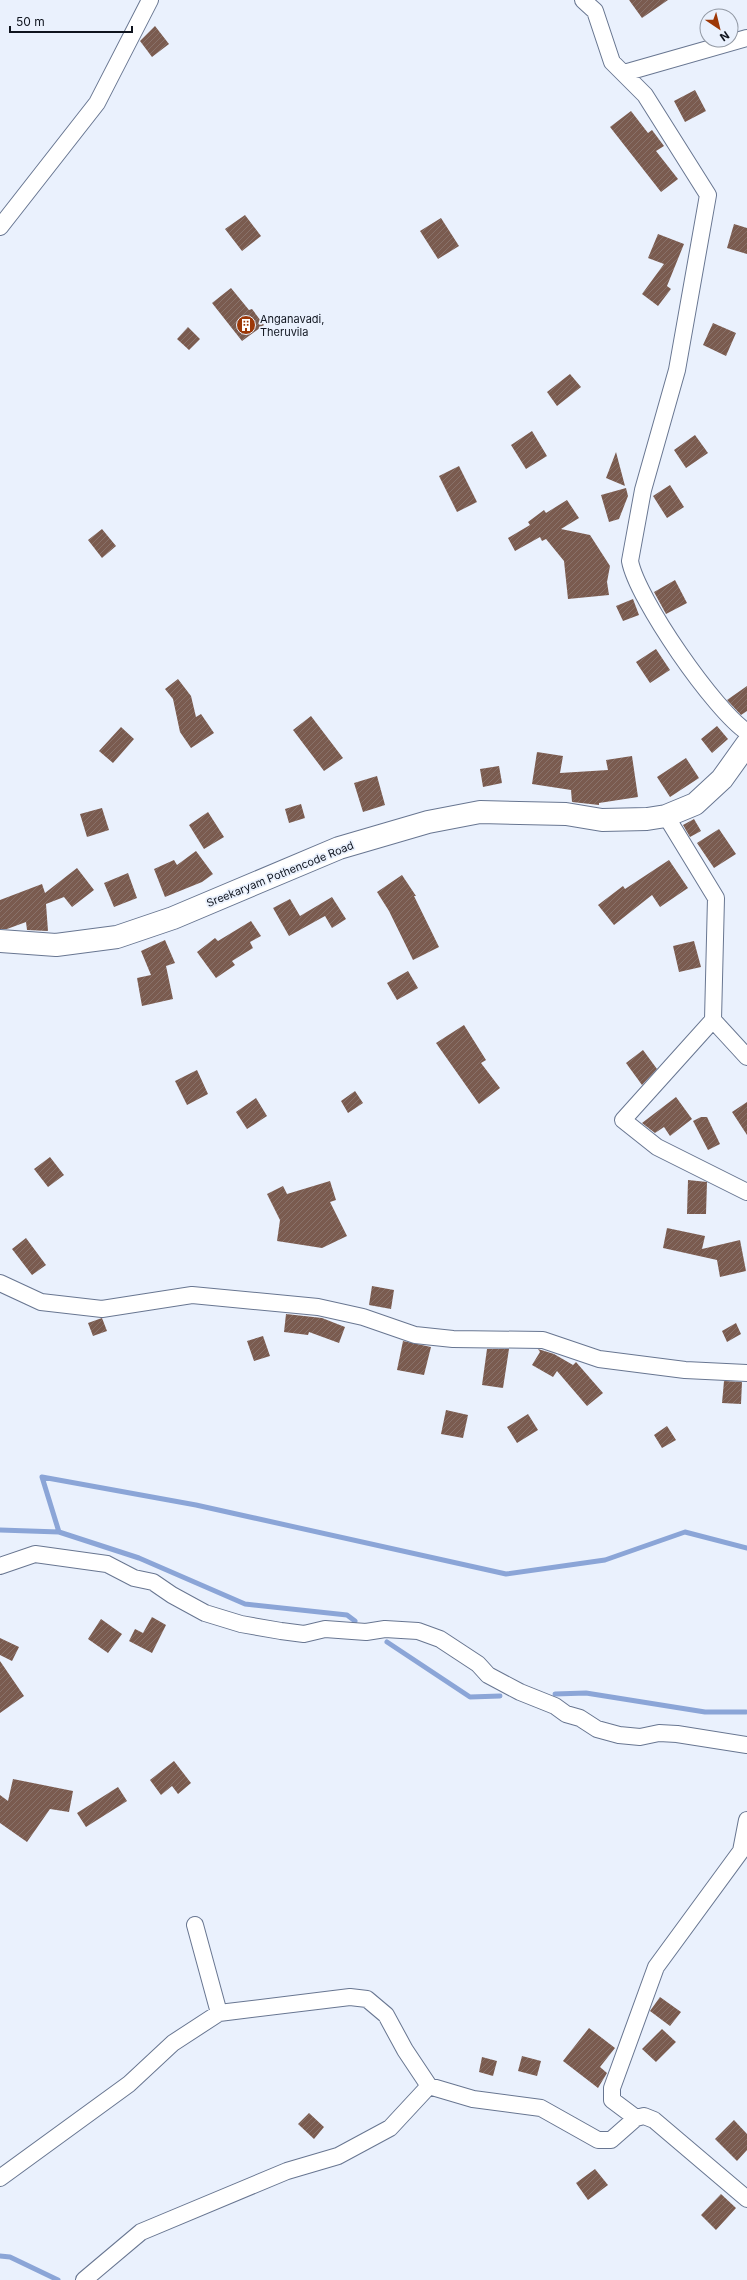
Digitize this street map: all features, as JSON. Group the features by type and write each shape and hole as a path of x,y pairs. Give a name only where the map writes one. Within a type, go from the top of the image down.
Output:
{"main road":[{"name":"Sreekaryam Pothencode Road","path":"0,941 56,945 117,937 173,918 339,848 428,822 480,812 566,814 602,820 647,819 666,816 695,804 722,779 747,744"}],"street":[{"path":"0,227 97,103 150,0"},
{"path":"583,0 595,11 612,62 644,95 708,195 677,370 643,490 633,537 630,561 631,570 649,606 683,657 730,718 747,732"},
{"path":"624,73 747,38"},
{"path":"666,816 716,898 713,1020 623,1120 657,1147 747,1192"},
{"path":"713,1020 747,1057"},
{"path":"0,1283 42,1302 102,1309 192,1295 318,1307 363,1317 415,1335 453,1339 543,1340 599,1359 685,1370 747,1373"},
{"path":"0,1566 35,1554 108,1564 134,1578 153,1582 172,1595 205,1613 241,1624 281,1631 304,1634 325,1629 360,1632 385,1629 418,1631 440,1639 478,1664 488,1675 520,1692 555,1706 566,1714 580,1718 597,1729 619,1735 640,1737 659,1733 677,1734 747,1745"},
{"path":"636,2118 612,2100 612,2088 656,1967 741,1851 747,1820"},
{"path":"195,1925 219,2013"},
{"path":"0,2178 129,2084 173,2043 219,2013 350,1997 367,1999 386,2015 405,2050 429,2086 473,2099 541,2108 598,2140 611,2140 636,2118 644,2116 654,2120 747,2199"},
{"path":"84,2280 141,2232 287,2171 338,2156 390,2128 429,2086"}],"building":[{"path":"629,0 668,0 642,18"},
{"path":"155,26 169,44 152,57 140,41"},
{"path":"695,90 706,111 685,122 674,101"},
{"path":"631,111 648,133 652,130 664,146 656,151 678,179 661,192 610,127"},
{"path":"245,215 261,236 242,251 225,229"},
{"path":"441,218 459,246 438,259 420,231"},
{"path":"734,224 747,228 747,254 727,248"},
{"path":"658,234 684,244 667,286 671,289 658,306 642,294 664,264 648,258"},
{"path":"231,288 249,310 252,309 264,325 242,341 212,303"},
{"path":"713,323 736,333 726,356 703,345"},
{"path":"188,327 200,339 189,350 177,339"},
{"path":"570,374 581,387 557,406 547,392"},
{"path":"532,431 547,456 526,469 511,445"},
{"path":"695,435 708,453 686,468 674,450"},
{"path":"616,452 625,486 606,478"},
{"path":"459,466 477,502 457,512 439,476"},
{"path":"670,485 684,507 667,518 653,496"},
{"path":"626,488 628,496 619,519 609,522 601,495"},
{"path":"567,500 579,518 561,529 590,535 610,566 607,582 609,595 568,599 564,561 546,539 542,541 540,537 515,551 508,538 530,525 528,522 544,510 546,513"},
{"path":"102,529 116,546 102,558 88,540"},
{"path":"675,580 687,603 666,614 654,592"},
{"path":"633,599 639,615 623,621 616,606"},
{"path":"656,649 670,670 650,683 636,662"},
{"path":"178,679 191,696 196,717 201,714 214,733 191,748 180,732 173,699 165,689"},
{"path":"747,686 747,711 741,715 727,700"},
{"path":"311,716 343,758 324,771 293,730"},
{"path":"717,726 728,739 712,753 701,739"},
{"path":"121,727 134,739 113,763 99,751"},
{"path":"537,752 563,756 560,773 608,770 606,760 632,756 638,797 599,803 599,805 572,802 571,790 532,784"},
{"path":"686,758 699,778 670,797 657,777"},
{"path":"499,766 502,783 483,787 480,769"},
{"path":"377,776 385,805 363,812 354,783"},
{"path":"301,804 305,818 289,823 285,809"},
{"path":"102,808 109,830 87,837 80,814"},
{"path":"208,812 224,837 204,849 189,825"},
{"path":"694,819 701,831 690,837 683,825"},
{"path":"719,829 736,854 714,868 697,843"},
{"path":"196,851 213,874 202,882 165,897 154,869 174,860 177,865"},
{"path":"669,860 688,888 660,907 652,895 614,925 598,905 623,886 625,889"},
{"path":"77,868 94,890 72,907 64,897 46,904 48,931 27,930 26,922 7,929 0,929 0,900 42,884 45,893"},
{"path":"128,873 137,898 114,907 104,883"},
{"path":"402,875 416,896 414,896 439,947 413,960 389,911 377,892"},
{"path":"332,897 346,919 332,928 325,916 289,936 273,908 290,899 300,916"},
{"path":"251,921 261,936 250,942 253,948 232,961 235,965 216,978 197,952 215,938 218,941"},
{"path":"165,940 175,963 166,966 173,999 142,1006 137,978 151,975 141,951"},
{"path":"694,941 701,967 679,972 673,946"},
{"path":"408,971 418,988 397,1000 387,983"},
{"path":"464,1025 486,1060 481,1063 500,1088 479,1104 436,1043"},
{"path":"643,1050 657,1069 642,1085 626,1063"},
{"path":"197,1070 208,1094 187,1105 175,1081"},
{"path":"355,1091 363,1103 348,1113 341,1101"},
{"path":"676,1097 692,1119 670,1136 664,1127 655,1133 642,1123"},
{"path":"256,1098 267,1116 247,1129 236,1112"},
{"path":"747,1102 747,1135 732,1112"},
{"path":"701,1117 707,1117 720,1144 708,1150 693,1121"},
{"path":"50,1157 64,1175 48,1187 34,1169"},
{"path":"688,1180 707,1182 706,1214 687,1214"},
{"path":"330,1181 336,1200 330,1202 347,1236 322,1248 277,1241 280,1220 267,1194 283,1186 287,1194"},
{"path":"667,1228 705,1236 702,1249 740,1240 746,1271 720,1277 717,1260 663,1248"},
{"path":"26,1238 46,1265 32,1275 12,1249"},
{"path":"372,1286 394,1290 391,1309 369,1305"},
{"path":"286,1314 322,1318 345,1327 339,1343 309,1332 308,1335 284,1332"},
{"path":"102,1318 107,1331 93,1336 88,1323"},
{"path":"736,1323 741,1334 727,1342 722,1331"},
{"path":"263,1336 270,1356 254,1361 247,1341"},
{"path":"403,1341 431,1347 424,1375 397,1370"},
{"path":"487,1349 509,1349 503,1388 482,1385"},
{"path":"538,1349 554,1354 573,1365 576,1362 603,1393 587,1406 557,1371 553,1377 532,1365 540,1352"},
{"path":"724,1381 742,1382 741,1404 722,1403"},
{"path":"446,1410 468,1415 463,1438 441,1434"},
{"path":"528,1414 538,1430 517,1443 507,1427"},
{"path":"667,1426 676,1440 662,1448 654,1435"},
{"path":"152,1617 166,1625 152,1653 129,1641 135,1629 143,1633"},
{"path":"101,1619 122,1634 108,1653 88,1639"},
{"path":"0,1638 19,1647 12,1661 0,1655"},
{"path":"0,1661 24,1696 0,1713"},
{"path":"174,1761 191,1783 178,1794 172,1786 161,1795 150,1780"},
{"path":"13,1779 73,1791 69,1812 50,1809 27,1842 0,1823 0,1795 8,1801"},
{"path":"118,1787 127,1801 86,1827 77,1813"},
{"path":"660,1997 681,2012 670,2026 650,2011"},
{"path":"589,2028 615,2048 600,2067 607,2073 598,2088 563,2061"},
{"path":"662,2029 676,2042 656,2062 642,2049"},
{"path":"522,2056 541,2061 537,2076 518,2071"},
{"path":"482,2057 497,2061 493,2076 479,2072"},
{"path":"309,2113 324,2127 314,2139 298,2124"},
{"path":"734,2120 747,2134 747,2150 737,2161 715,2139"},
{"path":"595,2169 608,2185 588,2200 576,2183"},
{"path":"721,2194 736,2208 716,2230 701,2215"}],"waterway":[{"path":"0,1530 59,1532 42,1477 196,1505 506,1574 605,1560 685,1532 747,1548"},
{"path":"59,1532 139,1558 245,1604 347,1615 355,1621"},
{"path":"387,1642 470,1697 500,1696"},
{"path":"555,1694 586,1693 705,1712 746,1712"},
{"path":"0,2256 10,2257 58,2280"}],"place":[{"name":"Anganavadi, Theruvila","path":"246,325"}]}
